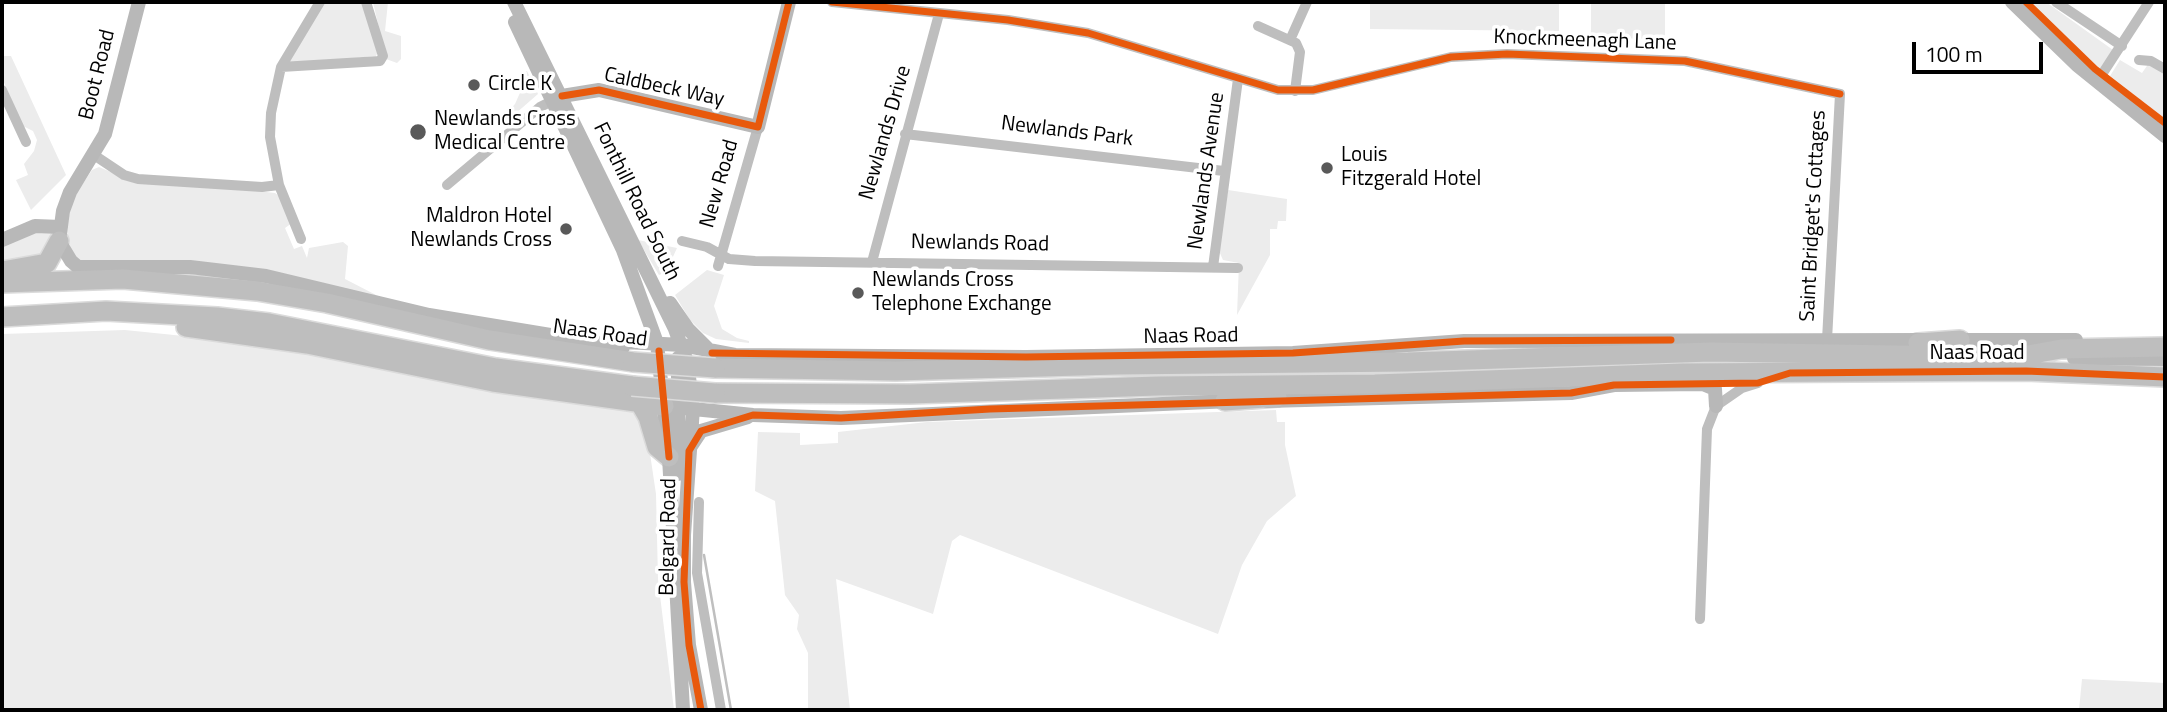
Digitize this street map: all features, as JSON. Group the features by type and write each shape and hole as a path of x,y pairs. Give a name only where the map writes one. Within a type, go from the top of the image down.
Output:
{"highway":[{"path":"2,271 47,263 60,234"},
{"path":"34,281 78,275 184,274 253,280 353,299"},
{"name":"Naas Road","path":"2,283 123,279 257,291 327,303 489,340 633,362 694,355 896,371 1104,365 1408,362 1519,356 1777,353 2017,357"},
{"name":"Naas Road","path":"2,317 43,313 163,312 269,323 636,395 818,395 1158,386 1375,384 1590,375 2026,372 2165,377"},
{"path":"1777,353 1960,340"},
{"path":"2088,358 2123,347"},
{"path":"2017,357 2061,349 2165,347"},
{"path":"1293,353 1402,352 1519,356"},
{"path":"1758,383 1790,373"},
{"path":"1225,401 1375,384"},
{"path":"636,395 670,407"},
{"path":"636,395 648,417 657,447 669,457"}],"main road":[{"name":"Boot Road","path":"60,234 70,192 94,155 110,121 139,2"},
{"name":"Fonthill Road South","path":"505,2 646,271 694,355"},
{"name":"Fonthill Road South","path":"514,2 623,250 658,347"},
{"name":"New Road","path":"758,127 789,2"},
{"path":"2012,2 2097,82 2165,136"},
{"name":"Caldbeck Way","path":"557,98 599,90 758,127"},
{"path":"2,240 35,226 60,234 71,261 78,267 168,267 226,271 304,284 353,299 498,327 614,345 658,347"},
{"path":"646,271 688,329 694,355"},
{"path":"635,342 646,332 649,318"},
{"name":"Naas Road","path":"694,355 964,358 1293,353 1464,341 2165,339"},
{"path":"614,345 635,342 694,355"},
{"name":"Belgard Road","path":"658,347 670,407 672,526 684,710"},
{"path":"672,526 679,454 670,407 676,367 694,355"},
{"name":"Belgard Road","path":"694,355 684,582 692,666 701,710"},
{"name":"Naas Road","path":"2017,357 2165,359"},
{"path":"670,407 753,415 841,418 1225,401 1398,400 1571,393 1614,385 1703,384 1715,389 1716,406"},
{"path":"689,450 701,431 753,415"},
{"name":"Belgard Road","path":"692,666 690,678 693,710"}],"street":[{"path":"301,239 279,185 270,137 273,92 281,67 320,2"},
{"path":"281,67 380,61 383,56 366,2"},
{"path":"832,2 1008,20 1088,33 1238,79 1295,91 1300,52 1296,43 1258,26"},
{"path":"1290,40 1307,2"},
{"path":"2056,2 2122,46"},
{"path":"2097,82 2149,2"},
{"name":"Newlands Drive","path":"872,262 939,14"},
{"name":"Knockmeenagh Lane","path":"1295,91 1451,57 1507,54 1685,61 1840,94"},
{"path":"2139,60 2151,61 2165,69"},
{"name":"Newlands Avenue","path":"1213,267 1238,79"},
{"path":"2,90 26,142"},
{"name":"Saint Bridget's Cottages","path":"1827,340 1840,94"},
{"path":"447,185 523,121 557,98"},
{"name":"New Road","path":"720,261 758,127"},
{"name":"Newlands Park","path":"905,134 1224,171"},
{"path":"94,155 124,175 138,179 262,187 279,185"},
{"name":"Newlands Road","path":"682,241 708,247 720,261 729,259 1238,268"},
{"path":"1700,620 1707,429 1716,406 1741,388 1758,383"},
{"name":"Belgard Road","path":"699,502 697,573 720,710"}],"shaded area":[{"path":"323,2 363,2 379,50 376,56 285,64"},
{"path":"373,2 388,2 385,31 401,36 401,59 397,63 386,59"},
{"path":"1370,2 1559,2 1559,31 1370,29"},
{"path":"1591,2 1665,2 1665,39 1591,38"},
{"path":"2020,2 2046,2 2113,50 2100,68 2090,69"},
{"path":"2,56 11,56 66,175 31,210 16,180 28,175 24,164 34,151 37,140 33,131 23,126 2,78"},
{"path":"2120,60 2142,73 2149,63 2165,72 2165,119 2110,76"},
{"path":"527,71 538,94 507,121 504,116 515,104 523,86 524,72"},
{"path":"99,167 118,175 275,193 282,198 292,223 285,228 294,249 302,246 307,258 309,248 343,242 348,246 345,279 378,296 308,283 84,265 72,256 66,227 74,197 92,170"},
{"path":"1228,190 1287,199 1286,221 1278,221 1277,229 1270,229 1270,255 1237,315 1239,263 1223,260 1219,251"},
{"path":"56,227 47,253 2,268 2,245 19,236"},
{"path":"638,240 677,248 666,272 659,275"},
{"path":"707,270 724,275 714,306 722,329 749,343 716,339 703,333 690,320 675,295"},
{"path":"125,330 262,344 632,412 640,420 649,447 656,494 658,579 674,710 2,710 2,334"},
{"path":"1276,410 1277,422 1285,422 1285,445 1296,496 1267,521 1242,565 1218,634 960,535 952,541 933,614 836,579 850,710 808,710 808,653 797,629 799,615 785,595 775,501 755,491 758,432 800,433 800,445 838,443 838,432 927,422"},
{"path":"2082,679 2165,683 2165,710 2079,710"}],"waterway":[{"path":"704,555 731,710"}],"cycle path":[{"path":"562,96 599,90 758,127 789,2"},
{"path":"832,2 1008,20 1088,33 1278,90 1313,90 1451,57 1507,54 1685,61 1840,94"},
{"path":"2026,2 2095,69 2165,123"},
{"path":"712,353 1026,357 1293,353 1464,341 1671,340"},
{"path":"659,351 669,457"},
{"path":"701,710 689,645 684,582 689,451 701,431 753,415 841,418 990,409 1571,393 1614,385 1758,383 1790,373 2026,371 2165,377"}],"place":[{"name":"Circle K","path":"474,85"},
{"name":"Newlands Cross Medical Centre","path":"418,132"},
{"name":"Louis Fitzgerald Hotel","path":"1327,168"},
{"name":"Maldron Hotel Newlands Cross","path":"566,229"},
{"name":"Newlands Cross Telephone Exchange","path":"858,293"}]}
